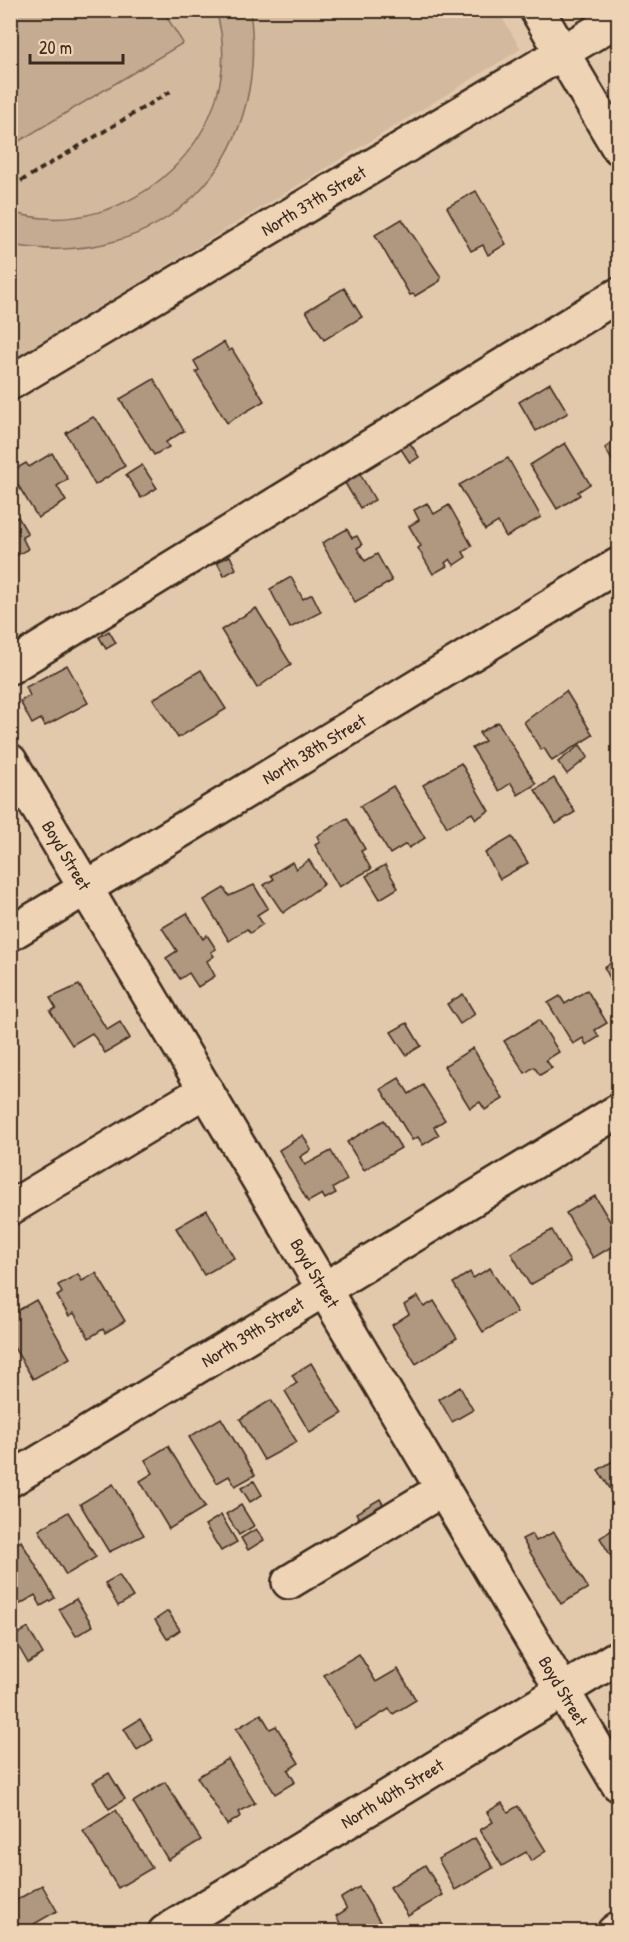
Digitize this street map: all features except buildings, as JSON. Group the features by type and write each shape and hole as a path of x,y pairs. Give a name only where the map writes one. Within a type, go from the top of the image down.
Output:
{"street":[{"path":"537,10 618,147"},
{"name":"North 37th Street","path":"10,383 618,19"},
{"path":"10,667 618,295"},
{"name":"North 38th Street","path":"10,934 618,565"},
{"name":"Boyd Street","path":"10,761 618,1784"},
{"path":"10,1208 206,1090"},
{"name":"North 39th Street","path":"10,1480 618,1111"},
{"path":"289,1582 443,1489"},
{"name":"North 40th Street","path":"165,1932 618,1657"},
{"path":"614,1932 618,1929"}],"path":[{"path":"21,181 173,90"}],"shaded area":[{"path":"11,10 163,11 183,43 11,146"},
{"path":"11,11 498,11 521,49 11,361"},
{"path":"216,11 250,11 252,66 243,115 224,159 195,195 159,223 115,241 66,249 11,245 11,212 55,218 98,212 137,196 171,170 198,137 216,98 223,56"}]}
